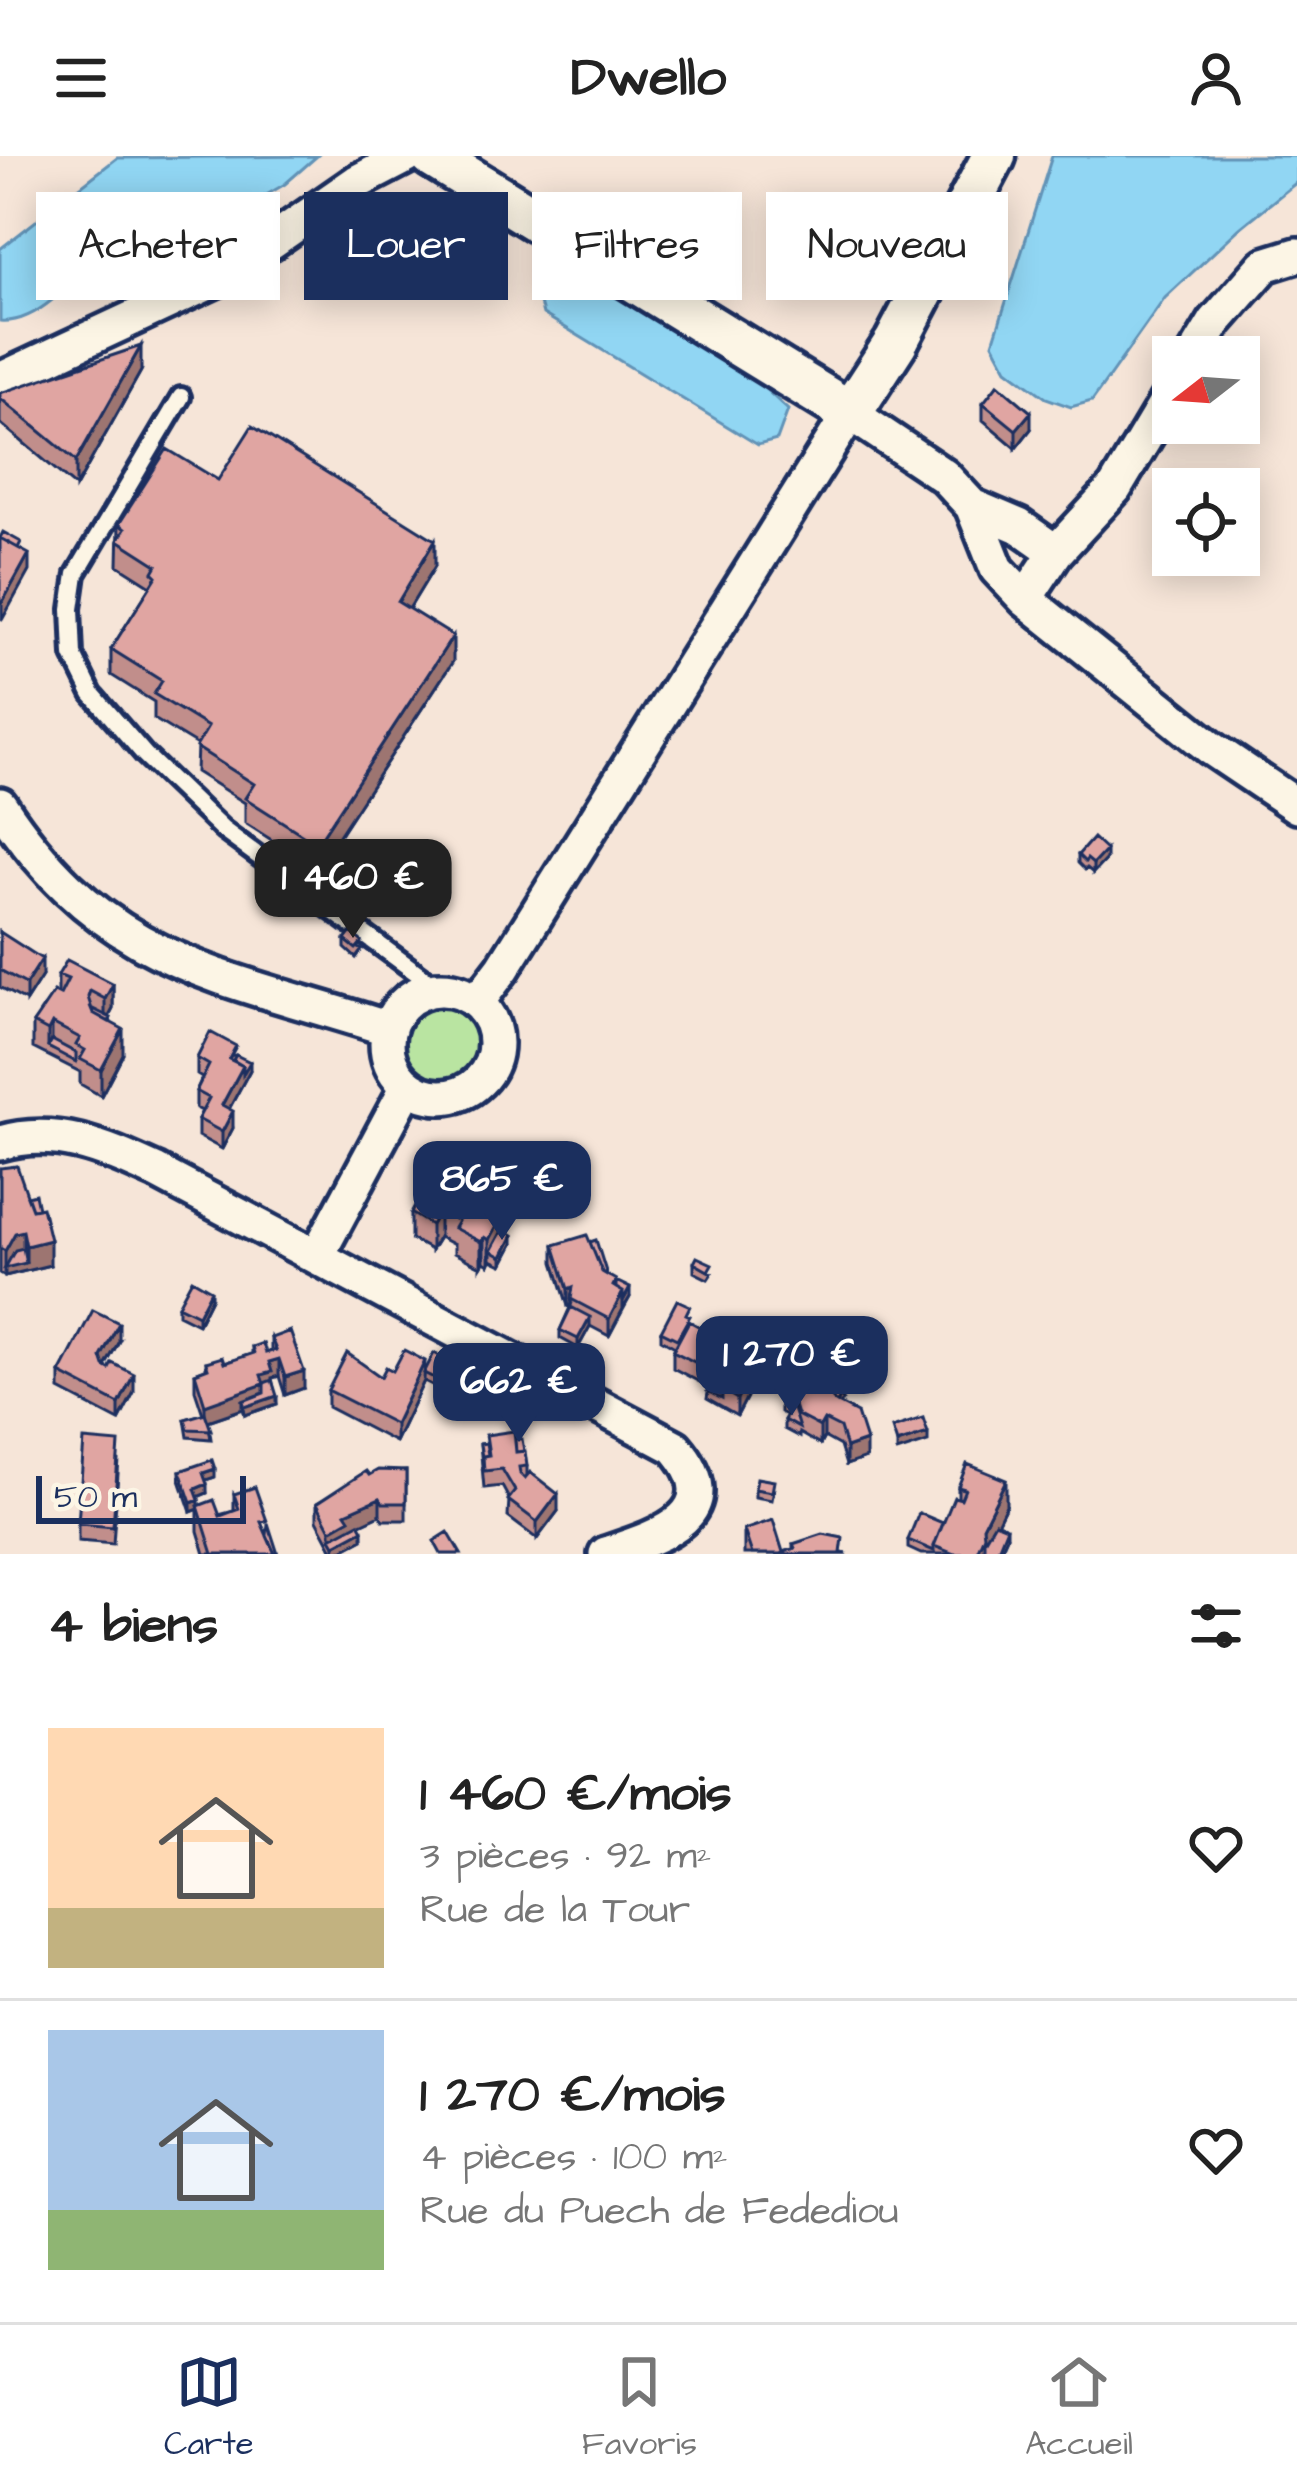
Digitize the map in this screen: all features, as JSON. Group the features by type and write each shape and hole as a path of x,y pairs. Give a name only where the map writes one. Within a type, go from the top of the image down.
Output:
{"street":[{"path":"0,380 219,278 357,182 407,156"},
{"path":"432,156 850,413 944,476 972,506 998,569 1024,599 1211,748 1297,806"},
{"path":"477,1002 503,968 896,342 994,156"},
{"path":"1206,336 1265,265 1297,255"},
{"path":"1024,599 1056,552 1115,488 1152,426"},
{"path":"972,506 1019,526 1056,552"},
{"path":"0,805 73,895 166,958 223,980 389,1029"},
{"path":"430,990 460,992 477,1002 487,1014 496,1044 486,1074 468,1090 451,1096 433,1097 408,1086 388,1056 389,1029 404,1004 430,990"},
{"path":"317,1256 408,1086"},
{"path":"0,1143 41,1136 90,1142 157,1172 675,1447 689,1466 695,1486 686,1517 662,1536 606,1554"}],"lane":[{"path":"181,397 76,574 71,609 73,655 92,694 145,755 223,830 424,978 430,990"}],"green space":[{"path":"440,1005 466,1016 477,1042 466,1068 440,1079 414,1068 403,1042 414,1016"}],"water":[{"path":"317,156 271,192 73,192 117,158"},
{"path":"1052,156 1297,156 1297,182 1165,298 1092,401 1071,407 1046,398 1007,369 993,343"},
{"path":"36,221 36,300 51,300 19,319 0,321 0,249"},
{"path":"539,300 629,300 762,386 788,410 777,440 758,445 543,314"}],"building":[{"path":"141,346 76,461 0,398 0,393"},
{"path":"998,384 1031,412 1016,430 983,403"},
{"path":"252,426 435,540 398,602 453,636 317,844 245,798 254,784 196,747 208,727 154,694 162,681 111,649 157,576 153,572 157,565 118,540 125,529 119,524 167,449 218,480"},
{"path":"3,532 21,542 18,548 0,538"},
{"path":"0,538 29,554 2,603 0,602"},
{"path":"1093,838 1106,850 1093,864 1078,855"},
{"path":"0,932 42,959 26,984 0,970"},
{"path":"351,932 362,942 356,949 345,940"},
{"path":"67,960 113,984 105,999 90,991 88,997 93,1013 123,1029 101,1070 80,1059 85,1050 76,1045 80,1038 52,1023 48,1031 33,1023 54,992 60,995 68,979 58,975"},
{"path":"210,1032 236,1046 229,1059 243,1066 222,1105 233,1111 222,1132 198,1119 209,1098 196,1091 209,1065 197,1058"},
{"path":"52,1040 76,1053 76,1062 48,1047"},
{"path":"236,1055 250,1062 243,1074 243,1066 233,1060"},
{"path":"17,1166 32,1209 42,1207 50,1240 26,1246 23,1231 15,1233 5,1251 0,1248 0,1168"},
{"path":"462,1166 483,1177 478,1188 499,1199 494,1208 503,1213 489,1240 484,1237 481,1242 454,1228 458,1221 439,1211 431,1225 411,1213 428,1181 448,1192"},
{"path":"580,1185 588,1189 581,1201 574,1197"},
{"path":"486,1187 507,1198 500,1212 499,1199 484,1191"},
{"path":"35,1194 38,1208 32,1209 27,1196"},
{"path":"503,1229 513,1235 502,1257 491,1251"},
{"path":"587,1235 602,1272 616,1280 613,1286 623,1292 609,1319 571,1299 573,1287 568,1289 554,1245"},
{"path":"596,1240 607,1275 590,1242"},
{"path":"23,1248 26,1263 5,1268 15,1250"},
{"path":"697,1257 712,1264 708,1271 694,1263"},
{"path":"192,1279 211,1290 198,1315 178,1305"},
{"path":"616,1281 630,1288 623,1301 623,1292 616,1288"},
{"path":"677,1300 690,1306 686,1314 690,1316 677,1339 661,1331"},
{"path":"571,1307 590,1317 578,1339 560,1330"},
{"path":"93,1310 119,1323 101,1357 104,1366 109,1369 112,1363 134,1374 119,1404 60,1373"},
{"path":"689,1321 738,1348 741,1342 761,1353 737,1399 722,1390 728,1379 673,1351"},
{"path":"290,1331 304,1371 285,1377 279,1359 269,1362 272,1372 261,1375 264,1384 205,1405 195,1373 208,1368 206,1362 222,1357 224,1363 254,1353 252,1347 263,1343 266,1353 276,1350 271,1338"},
{"path":"404,1350 425,1361 395,1424 328,1390 347,1353 381,1377 386,1367 393,1371"},
{"path":"434,1353 458,1366 448,1385 424,1373"},
{"path":"799,1359 828,1375 821,1388 857,1413 866,1441 846,1448 840,1428 824,1420 820,1427 797,1415 793,1402 780,1395"},
{"path":"272,1380 277,1396 245,1407 243,1401 264,1393 264,1383"},
{"path":"713,1380 724,1386 722,1399 707,1391"},
{"path":"828,1383 843,1391 837,1403 825,1390"},
{"path":"792,1406 799,1428 784,1420"},
{"path":"205,1413 211,1430 188,1429 185,1419"},
{"path":"923,1418 928,1433 897,1443 892,1428"},
{"path":"514,1431 516,1452 525,1451 527,1466 519,1467 520,1473 525,1478 530,1472 558,1494 537,1522 508,1500 515,1491 502,1469 484,1471 483,1456 489,1455 486,1435"},
{"path":"515,1439 522,1439 524,1451 516,1452"},
{"path":"84,1440 119,1443 113,1527 78,1524"},
{"path":"212,1460 215,1469 203,1473 207,1484 195,1489 199,1500 191,1503 180,1471"},
{"path":"967,1464 1006,1480 983,1526 976,1554 954,1554 934,1546 954,1497 961,1499 965,1489 958,1487"},
{"path":"378,1470 406,1471 406,1503 383,1503 380,1498 346,1513 350,1519 331,1530 317,1503 366,1471 369,1475"},
{"path":"757,1478 774,1481 772,1492 755,1489"},
{"path":"255,1487 267,1521 261,1522 275,1554 213,1554 198,1506 214,1500 220,1516 239,1509 234,1494"},
{"path":"919,1513 943,1523 934,1551 908,1540"},
{"path":"773,1520 783,1552 823,1534 843,1538 841,1553 847,1554 752,1554 744,1530"},
{"path":"995,1522 1007,1527 996,1554 988,1554 984,1541"},
{"path":"268,1523 278,1554 267,1536"},
{"path":"359,1523 363,1530 335,1545 331,1538"},
{"path":"448,1532 461,1554 441,1554 434,1541"}]}
